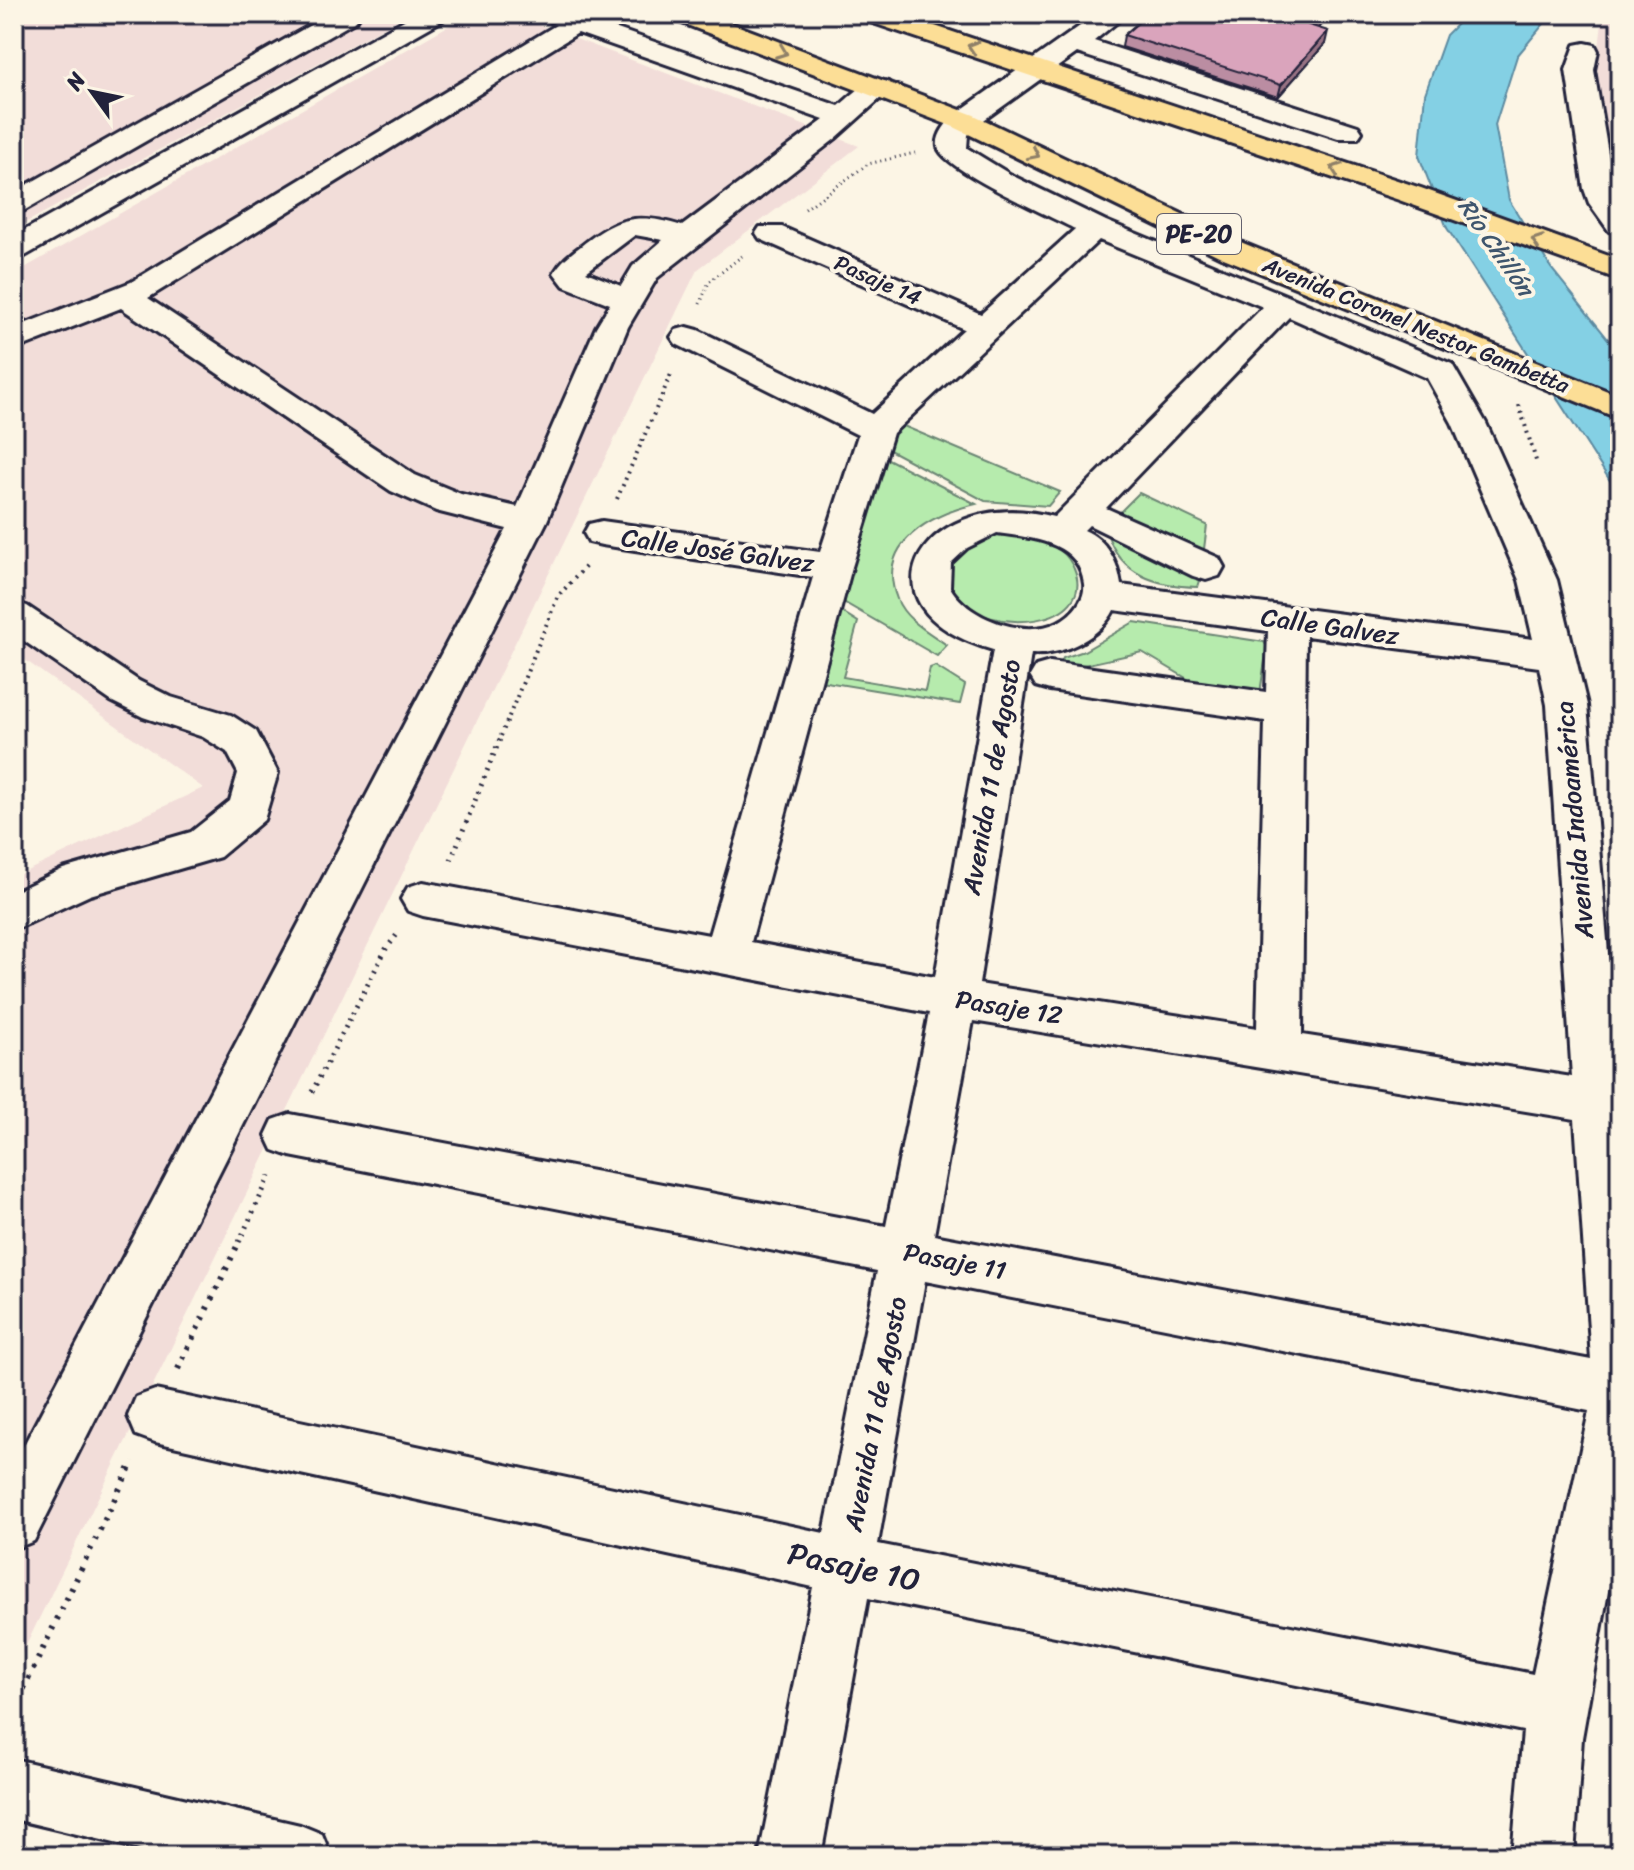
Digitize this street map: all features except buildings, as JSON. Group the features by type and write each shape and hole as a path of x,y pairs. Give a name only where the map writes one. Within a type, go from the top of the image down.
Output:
{"highway":[{"name":"Avenida Coronel Nestor Gambetta","path":"683,14 964,121 1232,250 1620,408"},
{"path":"873,14 916,20 1038,69 1410,194 1615,269"}],"street":[{"path":"14,249 434,14"},
{"path":"964,121 1114,14"},
{"path":"295,18 330,19 349,15"},
{"path":"14,204 349,15"},
{"path":"14,340 142,289 562,34 562,19 843,117"},
{"path":"1074,43 1348,132"},
{"path":"1585,51 1580,70 1599,189 1611,215 1620,225"},
{"path":"14,1521 529,521 612,327 644,273 878,88"},
{"name":"Avenida Indoamérica","path":"964,121 954,133 951,144 954,152 1003,182 1095,227 1404,353 1440,371 1469,423 1538,580 1567,705 1619,1391 1600,1500 1571,1609 1555,1708 1543,1856"},
{"path":"628,300 575,279 570,273 573,267 629,225 648,224 686,237"},
{"path":"726,954 834,567 877,430 1095,227"},
{"name":"Pasaje 14","path":"771,233 985,327"},
{"path":"124,296 403,483 431,498 464,509 529,521"},
{"path":"1063,530 1284,304"},
{"path":"687,337 877,430"},
{"path":"1103,519 1206,567"},
{"path":"996,521 1030,521 1063,530 1083,543 1098,559 1105,577 1104,596 1093,615 1073,631 1045,640 1014,641 979,633 951,617 934,594 931,569 942,547 965,530 996,521"},
{"name":"Calle José Galvez","path":"602,533 834,567"},
{"name":"Calle Galvez","path":"1104,596 1557,656"},
{"path":"14,615 125,691 242,742 258,773 249,809 205,845 78,881 14,912"},
{"path":"1279,1051 1287,620"},
{"name":"Avenida 11 de Agosto","path":"790,1856 954,999 1014,641"},
{"path":"1050,676 1269,707"},
{"name":"Pasaje 12","path":"423,899 954,999 1597,1102"},
{"name":"Pasaje 11","path":"290,1135 907,1251 1619,1391"},
{"name":"Pasaje 10","path":"155,1416 846,1566 1555,1708"},
{"path":"14,1789 300,1856"}],"shaded area":[{"path":"14,14 408,14 14,229"},
{"path":"469,14 510,14 859,146 697,270 14,1670 14,877 203,788 14,652 14,274"},
{"path":"1603,14 1620,14 1620,210 1608,199 1597,65"}],"green space":[{"path":"894,422 1060,492 1048,506 985,501 882,446"},
{"path":"882,456 976,504 942,515 926,524 901,547 894,562 892,579 901,607 919,625 947,645 937,656 840,600"},
{"path":"1139,493 1207,525 1203,557 1114,518"},
{"path":"1008,533 1035,538 1062,552 1072,564 1077,588 1070,603 1056,613 1036,620 1014,621 991,618 971,609 955,596 948,583 947,571 951,561 971,544"},
{"path":"1107,533 1202,574 1198,587 1168,584 1142,576 1121,559"},
{"path":"836,608 858,622 843,677 925,691 930,668 935,666 965,685 960,704 820,681"},
{"path":"1134,622 1264,642 1267,647 1260,693 1198,685 1142,652 1070,668 1060,666 1063,658 1084,651"}],"water":[{"name":"Río Chillón","path":"1467,14 1552,14 1517,56 1495,125 1509,200 1551,268 1620,354 1620,496 1447,228 1419,156 1425,94 1446,35"}]}
